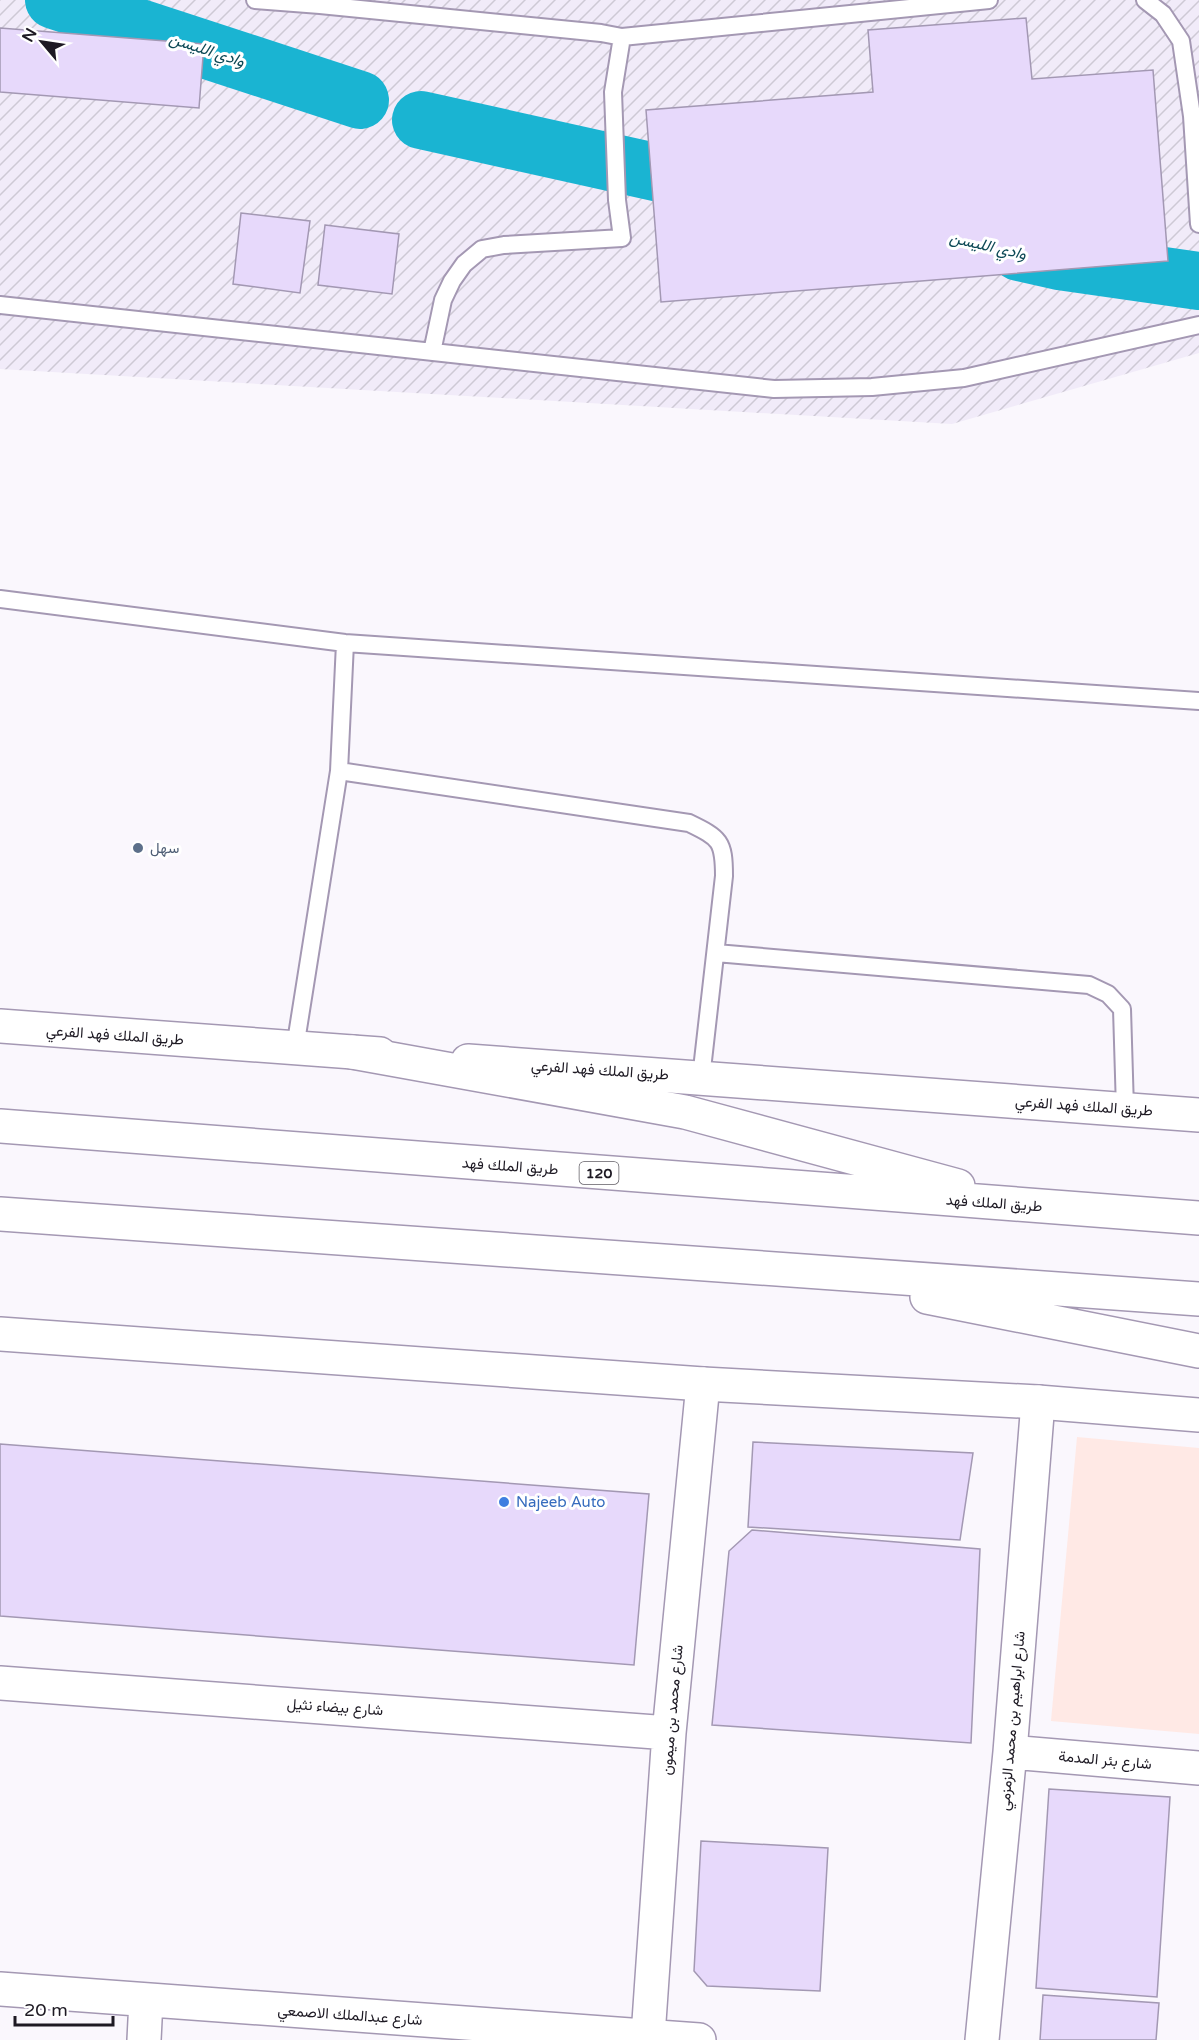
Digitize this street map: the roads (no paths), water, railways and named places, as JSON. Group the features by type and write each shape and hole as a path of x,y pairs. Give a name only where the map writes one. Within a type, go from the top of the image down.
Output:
{"main road":[{"name":"طريق الملك فهد الفرعي","path":"0,1026 1199,1115"},
{"path":"352,1052 685,1112 1035,1206"},
{"name":"طريق الملك فهد","path":"0,1126 1199,1218"},
{"path":"0,1214 1199,1299"},
{"path":"790,1269 1199,1351"},
{"path":"0,1334 703,1384 1038,1402 1199,1414"},
{"name":"شارع محمد بن ميمون","path":"648,2036 669,1733 703,1384"},
{"name":"شارع ابراهيم بن محمد الزمزمي","path":"982,2040 1010,1752 1038,1402"},
{"name":"شارع بيضاء نثيل","path":"0,1683 669,1733"},
{"name":"شارع بئر المدمة","path":"1010,1752 1199,1768"},
{"name":"شارع عبدالملك الاصمعي","path":"0,1989 699,2040"},
{"path":"144,2040 146,2000"}],"lane":[{"path":"255,0 367,9 622,37 908,3 989,0"},
{"path":"1145,0 1163,14 1181,41 1192,116 1199,224"},
{"path":"432,352 443,300 452,281 464,264 482,249 504,245 622,238 617,200 613,92 622,37"},
{"path":"0,305 774,389 872,387 964,378 1199,325"},
{"path":"0,598 345,643 1199,701"},
{"path":"295,1048 339,771 345,643"},
{"path":"339,771 689,823 712,834 724,852 724,876 701,1078"},
{"path":"716,953 1089,985 1108,994 1122,1009 1125,1109"}],"waterway":[{"name":"وادي الليسن","path":"54,0 360,100"},
{"name":"وادي الليسن","path":"421,120 682,178"},
{"name":"وادي الليسن","path":"1019,252 1059,261 1199,281"}],"place":[{"name":"سهل","path":"138,848"},
{"name":"Najeeb Auto","path":"504,1502"}]}
